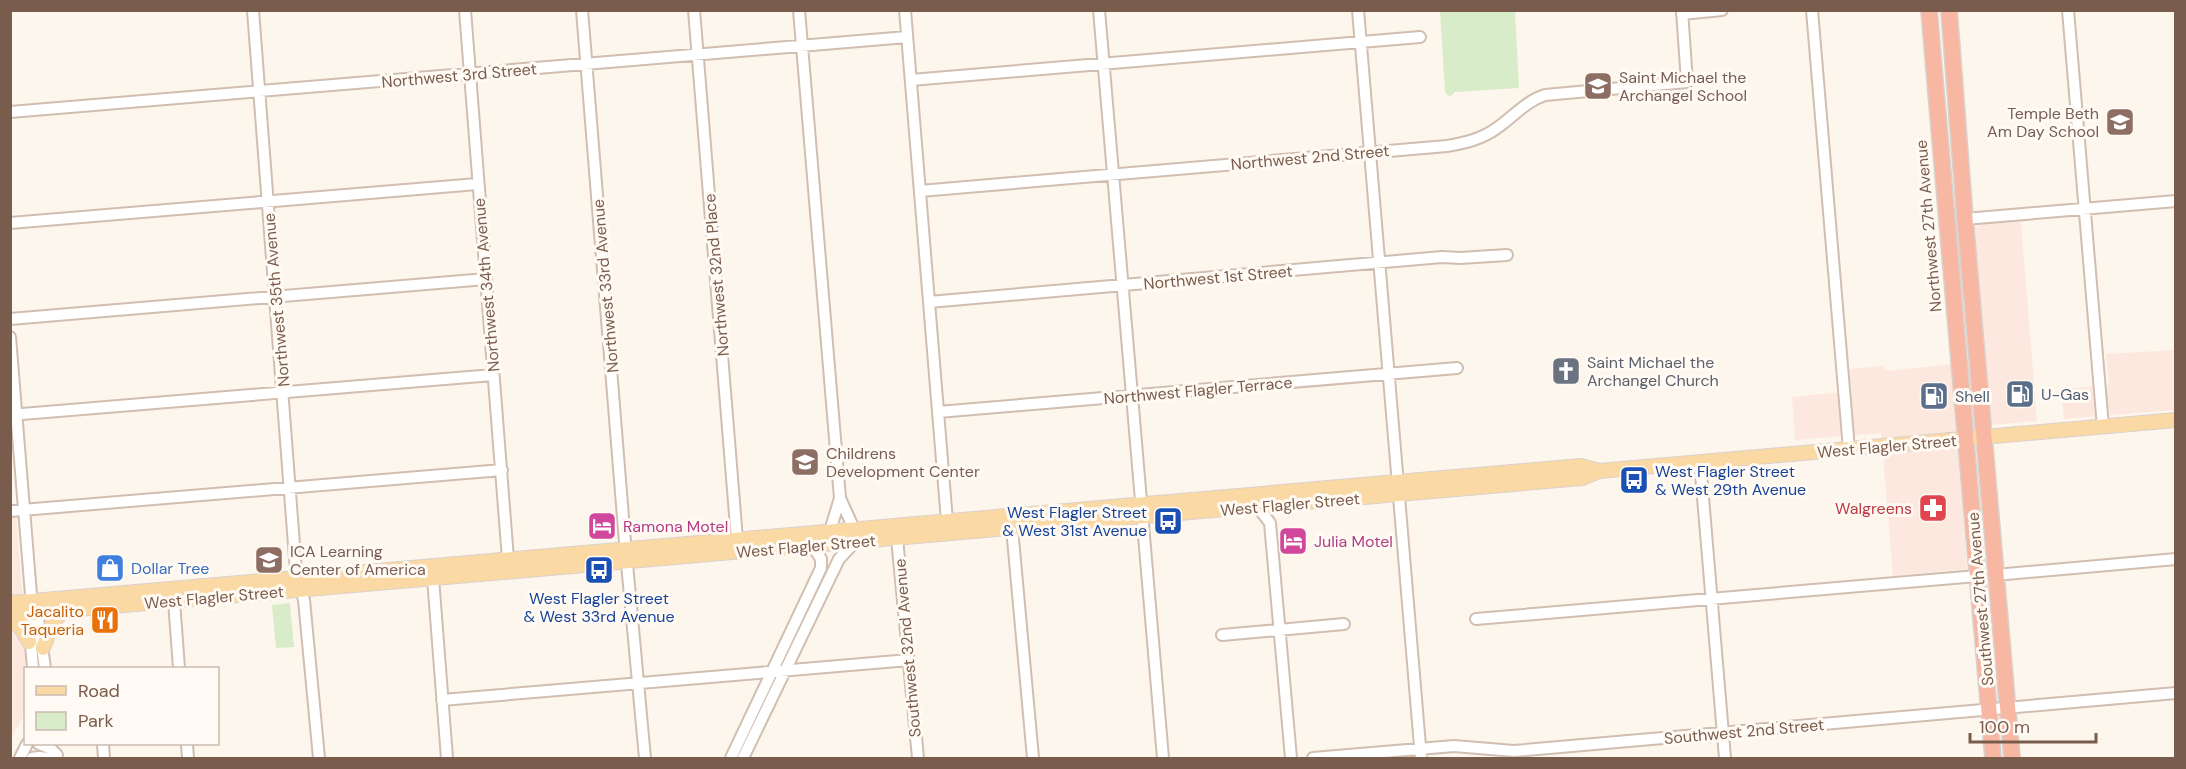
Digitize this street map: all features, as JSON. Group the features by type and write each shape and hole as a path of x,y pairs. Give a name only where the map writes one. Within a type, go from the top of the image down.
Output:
{"highway":[{"name":"Northwest 27th Avenue","path":"1929,10 1964,439"},
{"path":"1940,10 1946,58 1948,63 1954,67"},
{"path":"1949,10 1984,437"},
{"path":"1944,203 1965,219"},
{"path":"1947,234 1965,219"},
{"name":"Southwest 27th Avenue","path":"1984,437 2012,759"},
{"name":"Southwest 27th Avenue","path":"1964,439 1993,759"}],"main road":[{"name":"West Flagler Street","path":"10,616 32,607 300,583 508,559 812,545 882,527 947,521 1141,510 1397,488 1501,485 1582,478 1599,471 2175,420"},
{"name":"West Flagler Street","path":"10,603 64,610 174,601 300,583 433,578 627,555 737,539 830,531 897,538 1012,528 1141,510 1277,505 1522,471 1581,466 1599,471"},
{"path":"1501,485 1522,471"},
{"path":"947,521 958,532"},
{"path":"882,527 897,538"},
{"path":"43,648 53,622 64,610"},
{"path":"10,616 21,628 29,642"}],"street":[{"name":"Northwest 35th Avenue","path":"253,10 290,488 319,759"},
{"name":"Northwest 34th Avenue","path":"465,10 508,559"},
{"name":"Northwest 33rd Avenue","path":"582,10 645,759"},
{"name":"Northwest 32nd Place","path":"694,10 737,539"},
{"path":"743,759 839,560 854,535 840,498 800,10"},
{"path":"905,10 947,521"},
{"path":"1099,10 1163,759"},
{"path":"1358,10 1421,754"},
{"path":"1682,12 1722,10"},
{"path":"1812,10 1849,449"},
{"path":"2068,10 2103,427"},
{"name":"Northwest 2nd Street","path":"920,191 1447,146 1478,139 1495,130 1527,104 1545,95 1687,82 1682,12"},
{"name":"Northwest 3rd Street","path":"10,112 907,37"},
{"path":"911,80 1419,37"},
{"path":"10,223 477,184"},
{"path":"1965,219 2175,201"},
{"name":"Northwest 1st Street","path":"929,302 1442,257 1507,255"},
{"path":"10,319 486,279"},
{"path":"10,337 14,415 32,607 29,642 33,667"},
{"name":"Northwest Flagler Terrace","path":"938,412 1457,368"},
{"path":"14,415 493,375"},
{"path":"1700,462 1725,759"},
{"path":"10,511 502,470"},
{"path":"830,531 840,498"},
{"path":"1277,505 1270,523 1291,759"},
{"path":"1258,507 1270,523"},
{"path":"1012,528 1033,759"},
{"name":"Southwest 32nd Avenue","path":"897,538 918,759"},
{"path":"731,759 821,568 821,559 812,545"},
{"path":"1995,575 2175,559"},
{"path":"1476,619 1977,576"},
{"path":"433,578 447,759"},
{"path":"174,601 179,667"},
{"path":"32,607 38,619 45,667"},
{"path":"1222,635 1344,624"},
{"path":"442,700 909,660"},
{"name":"Southwest 2nd Street","path":"1312,759 1421,754 1465,746 1514,751 2175,693"},
{"path":"20,759 27,745"},
{"path":"32,759 54,754 51,749 41,745"}],"shaded area":[{"path":"2021,222 2037,421 1956,428 1967,569 1893,576 1881,433 1795,440 1792,397 1852,391 1849,369 1884,366 1885,371 1985,361 1973,228 1984,223"},
{"path":"2175,350 2175,410 2064,419 2061,389 2109,385 2106,354"},
{"path":"16,514 28,667 24,667 24,716 11,738 10,515"}],"green space":[{"path":"1440,11 1515,11 1519,88 1455,92 1450,97 1445,92"},
{"path":"290,603 294,647 276,648 272,605"}],"place":[{"name":"Saint Michael the Archangel School","path":"1598,86"},
{"name":"Temple Beth Am Day School","path":"2120,122"},
{"name":"Saint Michael the Archangel Church","path":"1566,371"},
{"name":"U-Gas","path":"2020,394"},
{"name":"Shell","path":"1934,396"},
{"name":"Childrens Development Center","path":"805,462"},
{"name":"West Flagler Street & West 29th Avenue","path":"1634,480"},
{"name":"Walgreens","path":"1933,508"},
{"name":"West Flagler Street & West 31st Avenue","path":"1168,521"},
{"name":"Ramona Motel","path":"602,526"},
{"name":"Julia Motel","path":"1293,541"},
{"name":"ICA Learning Center of America","path":"269,560"},
{"name":"Dollar Tree","path":"110,568"},
{"name":"West Flagler Street & West 33rd Avenue","path":"599,570"},
{"name":"Jacalito Taqueria","path":"105,620"}]}
